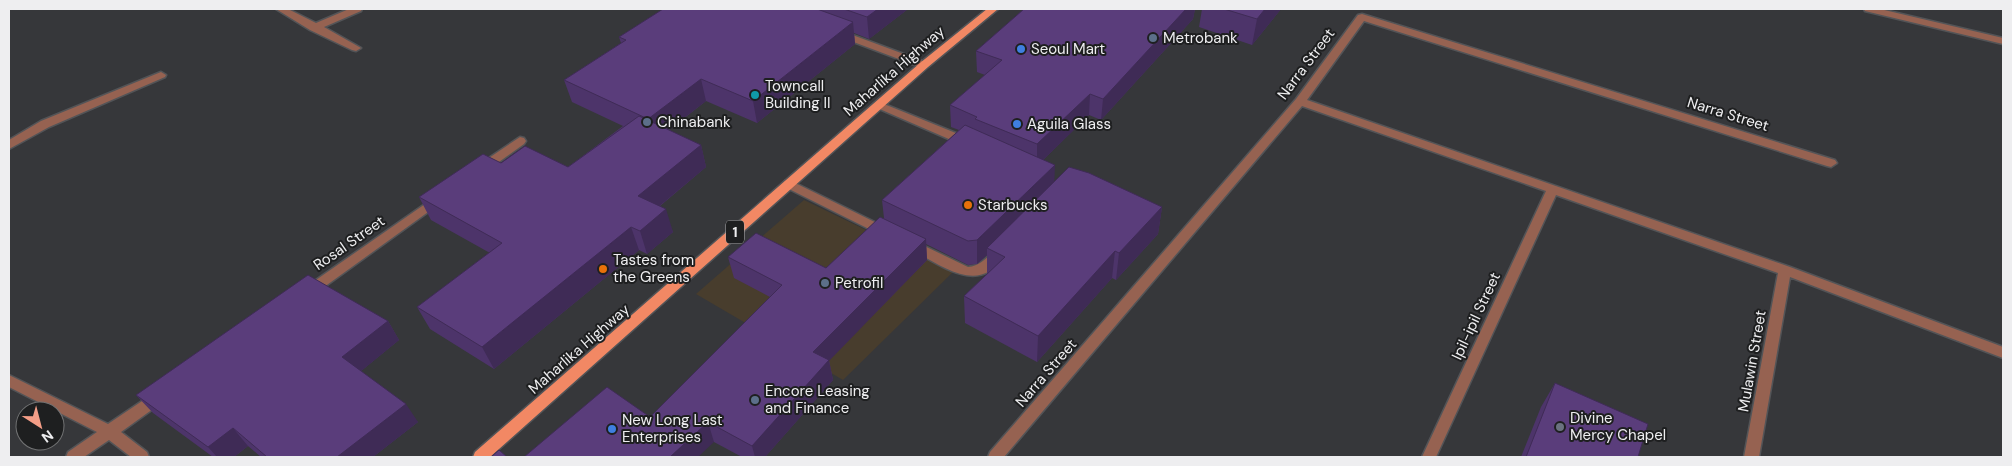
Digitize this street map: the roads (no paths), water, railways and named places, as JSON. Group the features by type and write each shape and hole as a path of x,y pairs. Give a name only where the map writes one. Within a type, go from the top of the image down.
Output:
{"main road":[{"name":"Maharlika Highway","path":"480,457 924,65 993,9"}],"street":[{"path":"281,9 314,28 356,48"},
{"path":"314,28 356,9"},
{"path":"1869,9 2003,41"},
{"name":"Narra Street","path":"995,457 1300,101 1362,16 1831,162"},
{"path":"831,30 924,65"},
{"path":"9,145 45,124 161,75"},
{"path":"1300,101 1784,270 2003,353"},
{"path":"879,105 977,146"},
{"path":"472,175 520,141"},
{"path":"789,184 966,272 975,272 986,267 1007,247"},
{"name":"Ipil-ipil Street","path":"1430,457 1553,189"},
{"name":"Rosal Street","path":"295,301 448,192"},
{"name":"Mulawin Street","path":"1751,457 1784,270"},
{"path":"9,381 110,432 142,457"},
{"path":"73,457 166,392"}],"place":[{"name":"Metrobank","path":"1153,38"},
{"name":"Seoul Mart","path":"1021,49"},
{"name":"Towncall Building II","path":"755,95"},
{"name":"Chinabank","path":"647,122"},
{"name":"Aguila Glass","path":"1017,124"},
{"name":"Starbucks","path":"968,205"},
{"name":"Tastes from the Greens","path":"603,269"},
{"name":"Petrofil","path":"825,283"},
{"name":"Encore Leasing and Finance","path":"755,400"},
{"name":"Divine Mercy Chapel","path":"1560,427"},
{"name":"New Long Last Enterprises","path":"612,429"}]}
